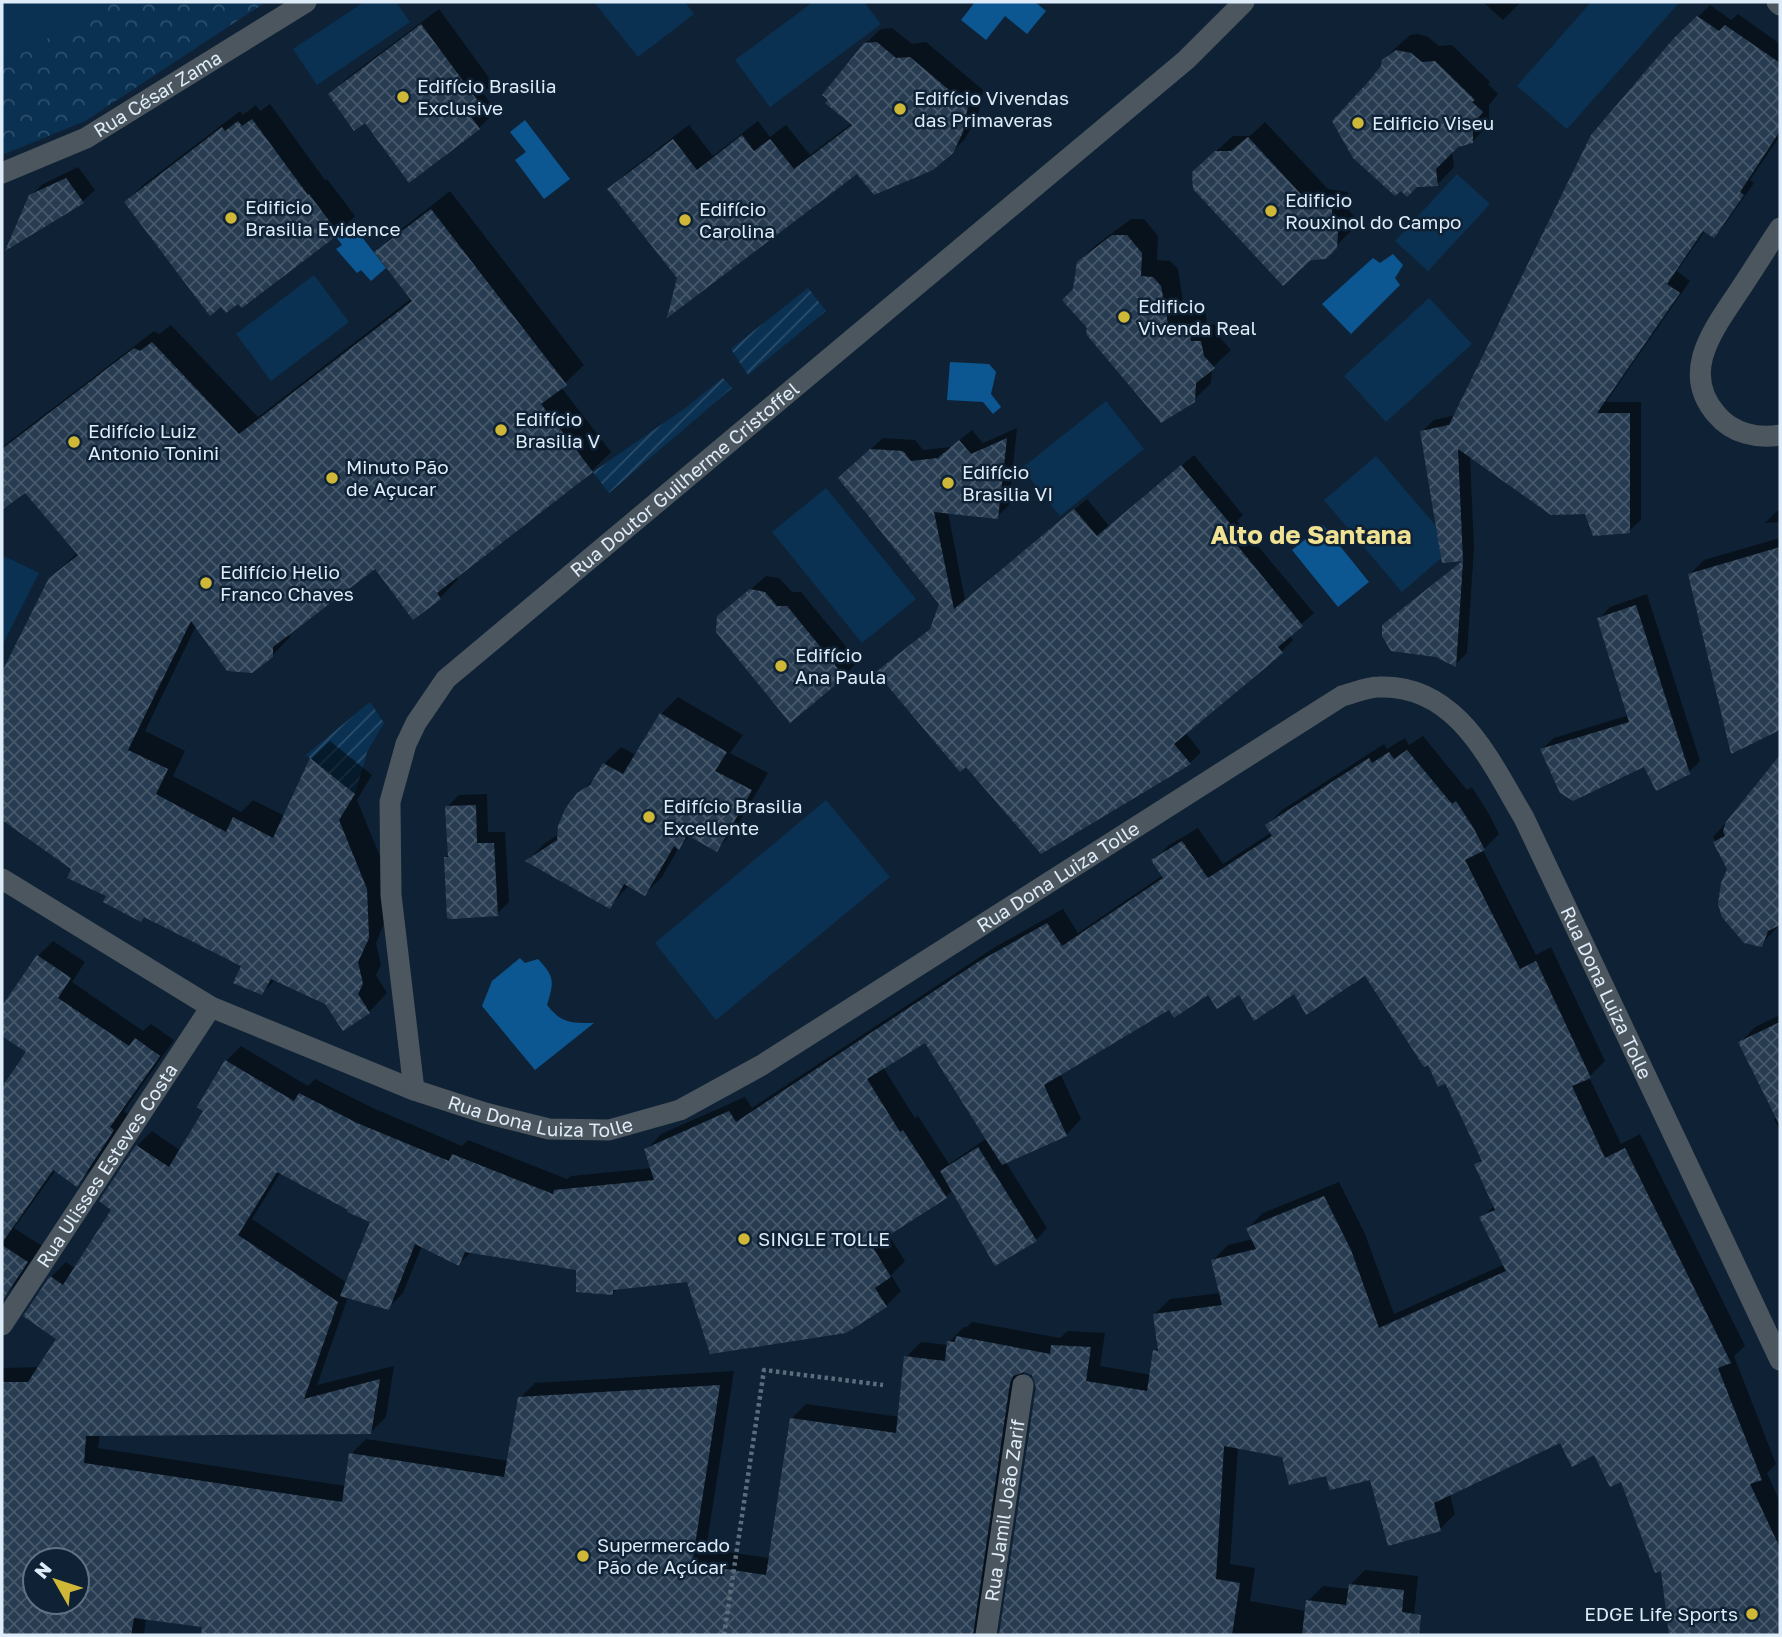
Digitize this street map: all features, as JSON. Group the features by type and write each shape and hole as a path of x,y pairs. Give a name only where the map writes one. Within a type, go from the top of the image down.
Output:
{"street":[{"name":"Rua César Zama","path":"2,173 86,138 306,2"},
{"name":"Rua Doutor Guilherme Cristoffel","path":"414,1090 391,895 390,802 406,744 416,723 446,679 1186,60 1244,2"},
{"path":"1780,228 1710,334 1702,356 1700,381 1709,407 1726,425 1746,434 1780,435"},
{"name":"Rua Dona Luiza Tolle","path":"2,879 211,1007 414,1090 485,1113 550,1129 609,1130 680,1110 762,1065 1342,696 1378,686 1413,690 1441,704 1476,737 1524,818 1780,1360"},
{"name":"Rua Ulisses Esteves Costa","path":"2,1325 211,1007"},
{"name":"Rua Jamil João Zarif","path":"986,1635 1023,1385"}],"path":[{"path":"724,1635 764,1370 883,1385"}],"green space":[{"path":"2,2 266,2 85,121 2,155"},
{"path":"2,2 110,2 2,65"},
{"path":"364,2 396,2 410,22 317,85 293,49"},
{"path":"594,2 685,2 694,14 638,57"},
{"path":"813,2 864,2 881,24 770,107 735,60"},
{"path":"1591,2 1678,4 1567,129 1517,86"},
{"path":"1457,174 1490,204 1428,271 1395,241"},
{"path":"314,275 349,322 271,381 236,334"},
{"path":"808,288 826,311 748,375 731,349"},
{"path":"1429,298 1472,344 1386,422 1344,376"},
{"path":"723,378 732,388 609,493 593,472 684,409"},
{"path":"1106,401 1144,449 1060,516 1022,468"},
{"path":"1376,456 1454,547 1402,592 1324,500"},
{"path":"826,488 916,599 862,643 772,532"},
{"path":"2,555 39,573 2,646"},
{"path":"370,702 384,723 367,752 355,794 306,755"},
{"path":"826,800 890,877 716,1020 655,943"}],"shaded area":[{"path":"975,2 1035,2 1046,11 1027,34 1005,16 986,40 961,20"},
{"path":"525,120 570,179 544,199 515,160 526,152 510,132"},
{"path":"354,227 386,268 371,281 361,270 357,273 336,249 342,245 337,238"},
{"path":"1393,254 1403,265 1395,278 1400,285 1351,334 1322,304 1373,258 1380,263"},
{"path":"950,362 989,364 996,372 991,394 1001,407 993,414 983,402 947,400"},
{"path":"1323,525 1369,582 1338,607 1292,550"},
{"path":"520,958 525,963 538,959 548,971 552,985 547,1005 557,1016 573,1022 594,1023 535,1070 482,1006 492,981"}],"building":[{"path":"1697,16 1719,31 1725,25 1780,63 1780,131 1740,192 1744,195 1714,238 1703,231 1667,284 1680,293 1597,413 1630,413 1630,533 1593,536 1585,514 1551,515 1458,449 1463,561 1456,667 1436,657 1391,651 1382,636 1382,625 1462,561 1442,563 1420,431 1449,425 1591,135 1674,38"},
{"name":"Edifício Brasilia Exclusive","path":"421,24 478,101 466,110 480,129 409,183 365,123 354,131 328,94"},
{"path":"877,42 896,58 910,57 968,106 963,132 953,153 933,170 874,195 857,174 667,318 677,278 607,189 673,139 697,170 742,135 754,151 770,139 794,169 852,125 825,103 828,100 822,95 864,43"},
{"name":"Edificio Viseu","path":"1396,50 1411,53 1422,62 1435,61 1475,100 1472,102 1483,112 1473,123 1473,143 1458,147 1436,169 1438,186 1417,187 1407,197 1401,191 1395,196 1353,158 1332,121 1369,81 1381,66 1382,60"},
{"name":"Edificio Brasilia Evidence","path":"252,119 339,234 242,308 238,304 226,313 221,307 210,316 124,202 222,127 225,131 238,121 242,126"},
{"name":"Edificio Rouxinol do Campo","path":"1248,137 1311,205 1332,208 1332,226 1338,232 1337,248 1326,259 1311,260 1283,286 1193,189 1192,172 1215,151 1231,151"},
{"path":"66,178 84,203 5,251 29,195"},
{"path":"431,209 567,385 541,404 593,472 437,593 441,599 413,620 375,569 273,647 273,657 252,673 227,671 191,621 128,750 168,769 156,794 226,832 233,817 273,838 310,758 355,794 339,820 367,889 369,938 358,962 363,984 358,994 370,1013 343,1031 325,1004 271,979 262,995 233,983 241,966 144,917 141,922 103,902 106,896 67,878 71,869 2,820 2,672 49,578 78,555 25,493 2,510 2,449 134,348 140,351 152,342 239,434 412,301 374,252"},
{"name":"Edificio Vivenda Real","path":"1112,235 1127,235 1142,253 1141,276 1153,277 1161,286 1168,324 1189,324 1191,341 1201,341 1204,356 1215,368 1196,383 1195,402 1161,423 1086,334 1087,328 1062,300 1073,289 1077,262"},
{"path":"1007,438 998,519 934,512 954,609 1074,509 1097,536 1181,465 1233,527 1227,533 1303,626 1278,647 1283,653 1174,744 1191,764 1041,854 966,767 960,772 876,672 930,629 939,604 838,478 870,449 903,451 911,461 938,458 959,440 971,454"},
{"path":"1780,547 1780,730 1731,754 1688,574"},
{"path":"750,589 765,592 777,606 787,606 845,677 790,723 716,632 717,616"},
{"path":"1636,605 1690,774 1656,791 1644,767 1573,801 1560,793 1540,749 1629,722 1597,618"},
{"name":"Edifício Brasilia Excellente","path":"660,713 727,752 715,771 752,790 717,852 687,835 679,850 674,846 645,896 624,884 610,909 525,861 557,840 558,826 565,809 577,793 590,785 603,763 623,774"},
{"path":"1407,750 1452,804 1456,801 1474,829 1485,850 1465,860 1520,969 1536,961 1591,1078 1572,1086 1605,1158 1625,1148 1731,1363 1718,1368 1762,1480 1750,1484 1780,1548 1780,1635 1669,1635 1661,1571 1655,1573 1621,1482 1610,1487 1594,1455 1572,1467 1560,1443 1434,1503 1441,1531 1388,1546 1370,1480 1330,1490 1326,1476 1289,1485 1282,1457 1224,1446 1216,1579 1240,1583 1232,1635 999,1635 1036,1387 1032,1375 1024,1372 1013,1376 1010,1383 973,1635 201,1635 202,1627 134,1618 131,1635 2,1635 2,1382 28,1382 56,1339 23,1316 50,1276 63,1285 111,1210 99,1201 136,1145 169,1167 203,1111 197,1107 225,1060 294,1101 299,1093 357,1123 449,1161 452,1154 553,1194 554,1190 654,1180 644,1149 729,1111 736,1122 978,962 1047,923 1062,946 1163,878 1151,860 1182,841 1208,878 1272,836 1265,825 1369,758 1372,763 1389,752 1394,759","holes":["1365,976 1424,1067 1428,1065 1438,1087 1446,1085 1482,1161 1474,1164 1495,1210 1479,1217 1506,1271 1379,1328 1351,1250 1324,1196 1246,1228 1256,1249 1211,1260 1222,1305 1153,1314 1158,1351 1153,1350 1147,1391 1086,1381 1091,1347 1051,1345 1050,1354 956,1336 955,1342 947,1341 945,1361 904,1356 896,1433 790,1418 766,1575 692,1564 720,1385 518,1397 504,1477 349,1453 342,1502 84,1463 86,1436 371,1434 380,1379 304,1399 338,1302 238,1235 277,1172 370,1222 340,1296 389,1310 415,1244 459,1266 465,1252 576,1270 576,1292 613,1295 613,1290 687,1282 710,1354 846,1333 887,1307 875,1288 891,1277 872,1246 947,1198 903,1130 900,1132 867,1079 925,1043 1002,1165 1067,1136 1044,1085 1169,1010 1174,1018 1208,995 1217,1009 1239,995 1254,1021 1294,994 1306,1015"]},
{"path":"1780,755 1780,925 1768,931 1762,947 1744,943 1722,917 1718,904 1721,883 1727,869 1713,842 1725,836 1723,831 1726,822"},
{"path":"476,805 477,843 494,843 498,916 451,919 447,918 445,806"},
{"path":"37,955 71,978 58,998 129,1046 135,1038 160,1056 110,1127 114,1130 77,1187 53,1170 2,1243 2,1087 26,1052 2,1036 2,1006"},
{"path":"1780,1022 1780,1126 1738,1042"},
{"path":"978,1147 1037,1241 995,1266 940,1171"},
{"path":"2,1245 28,1262 2,1301"},
{"path":"1349,1584 1404,1590 1402,1612 1421,1615 1419,1635 1302,1635 1306,1600 1346,1605"}],"place":[{"name":"Edifício Brasilia Exclusive","path":"403,97"},
{"name":"Edifício Vivendas das Primaveras","path":"900,109"},
{"name":"Edificio Viseu","path":"1358,123"},
{"name":"Edificio Rouxinol do Campo","path":"1271,211"},
{"name":"Edificio Brasilia Evidence","path":"231,218"},
{"name":"Edifício Carolina","path":"685,220"},
{"name":"Edificio Vivenda Real","path":"1124,317"},
{"name":"Edifício Brasilia V","path":"501,430"},
{"name":"Edifício Luiz Antonio Tonini","path":"74,442"},
{"name":"Minuto Pão de Açucar","path":"332,478"},
{"name":"Edifício Brasilia VI","path":"948,483"},
{"name":"Edifício Helio Franco Chaves","path":"206,583"},
{"name":"Edifício Ana Paula","path":"781,666"},
{"name":"Edifício Brasilia Excellente","path":"649,817"},
{"name":"SINGLE TOLLE","path":"744,1239"},
{"name":"Supermercado Pão de Açúcar","path":"583,1556"},
{"name":"EDGE Life Sports","path":"1752,1614"}],"district":[{"name":"Alto de Santana","path":"1311,535"}]}
